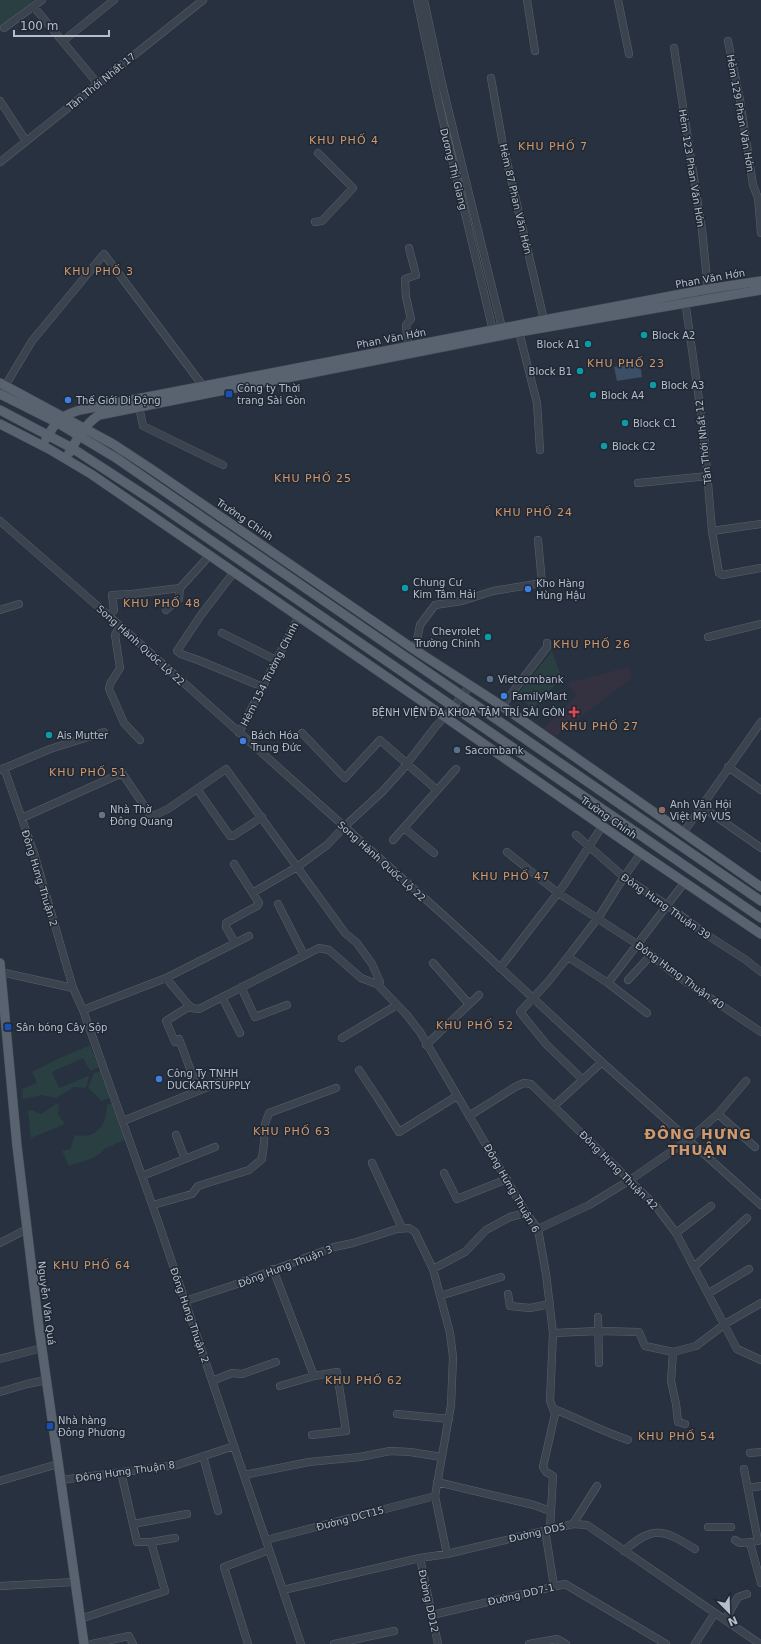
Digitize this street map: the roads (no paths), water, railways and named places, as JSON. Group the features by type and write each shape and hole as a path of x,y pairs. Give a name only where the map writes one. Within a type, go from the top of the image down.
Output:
{"main road":[{"name":"Phan Văn Hớn","path":"59,419 80,410 203,386 259,379 498,333 544,320 684,293 761,281"},
{"name":"Phan Văn Hớn","path":"66,459 82,432 93,419 99,415 408,346 498,333 519,332 761,290"},
{"path":"0,394 2,385"},
{"name":"Trường Chinh","path":"2,385 82,432 116,458 761,901"},
{"name":"Trường Chinh","path":"0,394 59,419"},
{"name":"Trường Chinh","path":"0,410 72,448 162,506 761,918"},
{"path":"43,446 48,435 59,419"},
{"name":"Trường Chinh","path":"0,424 66,459 210,555 603,825 641,853 761,934"},
{"name":"Trường Chinh","path":"82,432 114,444 415,650 502,706 761,887"},
{"name":"Nguyễn Văn Quá","path":"0,969 27,1229 46,1380 84,1644"}],"street":[{"path":"4,28 42,0"},
{"path":"63,41 114,0"},
{"name":"Tân Thới Nhất 17","path":"0,162 98,84 195,3 203,0"},
{"name":"Dương Thị Giang","path":"417,0 431,47 470,202 498,333"},
{"name":"Dương Thị Giang","path":"424,0 438,104 462,203 498,333"},
{"path":"527,0 535,51"},
{"path":"618,0 629,54"},
{"path":"34,7 98,84"},
{"name":"Hẻm 129 Phan Văn Hớn","path":"728,41 740,100 753,185 758,198 761,232"},
{"name":"Hẻm 123 Phan Văn Hớn","path":"674,48 702,230 708,289"},
{"name":"Hẻm 87 Phan Văn Hớn","path":"491,78 503,145 544,320"},
{"path":"0,101 26,141"},
{"path":"315,222 322,221 353,188 318,153"},
{"path":"462,203 470,202"},
{"path":"408,346 406,324 411,319 406,297 405,279 416,275 409,248"},
{"path":"2,385 32,341 104,254 203,386"},
{"name":"Tân Thới Nhất 12","path":"684,293 704,435 712,531 719,572 722,575 761,568"},
{"path":"519,332 537,403 540,450"},
{"path":"139,407 143,426 223,466"},
{"path":"638,482 708,476"},
{"name":"Song Hành Quốc Lộ 22","path":"0,521 109,616 344,827 761,1205"},
{"path":"712,531 761,524"},
{"path":"415,650 417,631 435,605 462,601 494,591 542,583 538,540"},
{"path":"166,610 179,599 180,588 210,555"},
{"path":"234,572 201,614 176,651 263,687"},
{"path":"109,616 114,610 112,595 180,588"},
{"path":"0,610 19,604"},
{"name":"Hẻm 154 Trường Chinh","path":"239,733 299,616"},
{"path":"708,637 761,624"},
{"path":"120,626 115,635 120,668 112,680 109,689 124,723 140,740"},
{"path":"222,633 276,660"},
{"path":"502,706 548,647 547,643"},
{"path":"254,892 297,867 327,845 382,792 470,686"},
{"path":"683,832 728,767 758,730 761,722"},
{"path":"2,769 50,749 104,732"},
{"path":"302,733 345,778 380,740 437,790"},
{"path":"728,767 761,790"},
{"path":"22,818 122,773 149,813 153,816 168,810 226,768 345,933 358,943 372,964 380,982"},
{"name":"Đông Hưng Thuận 2","path":"2,769 22,818 34,854 73,988 83,1010 123,1121 301,1644"},
{"path":"393,840 456,769"},
{"path":"197,789 230,836 233,836 262,818"},
{"path":"701,806 761,848"},
{"path":"500,968 558,892 603,825"},
{"path":"404,828 434,853"},
{"name":"Đông Hưng Thuận 39","path":"576,835 624,877 667,905 704,933 746,960 761,972"},
{"name":"Đông Hưng Thuận 40","path":"507,852 558,892 638,944 676,975 761,1032"},
{"path":"583,1080 546,1044 520,1012 568,958 598,918 641,853"},
{"path":"234,864 259,901 259,904 226,925 235,943"},
{"path":"608,983 684,882"},
{"path":"278,904 304,955"},
{"path":"83,1010 166,978 249,936"},
{"name":"Đông Hưng Thuận 6","path":"190,1006 191,1008 198,1009 319,948 330,950 361,978 377,984 420,1032 426,1045 507,1178 526,1213 538,1229 553,1333 550,1401 554,1409 554,1416 543,1467 546,1472 552,1476 550,1512 547,1529 554,1586"},
{"path":"628,980 651,955"},
{"path":"568,958 608,983 647,1013"},
{"path":"434,963 469,1004"},
{"path":"0,969 73,988"},
{"path":"166,978 190,1006 166,1021 177,1040 198,1090"},
{"path":"242,987 255,1017 287,1005"},
{"path":"426,1045 479,995"},
{"path":"222,997 240,1033"},
{"path":"342,1038 397,1005"},
{"path":"554,1106 602,1062"},
{"path":"359,1070 399,1132 457,1096"},
{"path":"123,1121 228,1079"},
{"path":"538,1229 589,1205 630,1180 688,1140 718,1114 746,1081"},
{"name":"Đông Hưng Thuận 42","path":"469,1116 524,1083 531,1084 655,1205 676,1233 709,1293 737,1349 761,1360"},
{"path":"152,1205 192,1194 198,1186 249,1170 262,1159 264,1124 269,1113 336,1088"},
{"path":"718,1114 755,1147"},
{"path":"176,1135 185,1158"},
{"path":"142,1176 215,1147"},
{"path":"372,1163 406,1228 415,1232 433,1269 450,1333 453,1357 451,1405 434,1496 447,1554"},
{"path":"444,1173 457,1199 507,1178"},
{"path":"676,1233 711,1206"},
{"path":"433,1269 465,1252 486,1230 510,1217 526,1213"},
{"path":"694,1267 747,1218"},
{"name":"Đông Hưng Thuận 3","path":"185,1301 234,1285 334,1247 406,1228"},
{"path":"0,1243 27,1229"},
{"path":"273,1269 314,1376"},
{"path":"709,1293 749,1269"},
{"path":"440,1296 501,1277"},
{"path":"508,1294 510,1306 530,1308 550,1304"},
{"path":"553,1333 599,1331 639,1332 645,1346 673,1352 696,1346 725,1324 761,1303"},
{"path":"598,1317 599,1363"},
{"path":"0,1359 42,1348"},
{"path":"673,1352 671,1383 676,1404 678,1422 684,1424"},
{"path":"212,1380 232,1373 242,1374 276,1362"},
{"path":"280,1386 314,1376 337,1372 346,1431 312,1435"},
{"path":"0,1392 46,1380"},
{"path":"554,1409 578,1418 601,1430 628,1440"},
{"path":"397,1414 449,1419"},
{"name":"Đông Hưng Thuận 8","path":"61,1480 178,1464 234,1446"},
{"path":"244,1475 309,1462 360,1457 390,1451 442,1457"},
{"path":"750,1453 761,1452"},
{"path":"203,1456 218,1511"},
{"path":"0,1481 58,1464"},
{"path":"735,1540 740,1543 759,1541 744,1469"},
{"path":"121,1472 137,1542 151,1542 175,1538"},
{"path":"437,1482 521,1502 550,1512"},
{"path":"573,1524 597,1486"},
{"path":"748,1488 761,1486"},
{"name":"Đường DCT15","path":"266,1540 434,1496"},
{"path":"133,1524 187,1514"},
{"name":"Đường DD5","path":"283,1590 420,1558 447,1554 547,1529 573,1524 586,1525 760,1644"},
{"path":"708,1527 731,1527"},
{"path":"624,1551 635,1542 651,1533 658,1532 676,1537 696,1549"},
{"path":"80,1619 165,1591 151,1542"},
{"path":"750,1543 761,1582"},
{"path":"248,1644 224,1567 269,1550"},
{"name":"Đường DD12","path":"420,1558 438,1644"},
{"path":"0,1586 75,1582"},
{"name":"Đường DD7-1","path":"432,1615 565,1584 666,1644"},
{"path":"724,1620 738,1597 747,1594"},
{"path":"695,1644 715,1613"},
{"path":"334,1644 394,1631"},
{"path":"92,1644 129,1636 133,1644"},
{"path":"529,1644 557,1639 566,1644"}],"water":[{"path":"640,363 642,377 617,381 614,367"}],"place":[{"name":"Block A2","path":"644,335"},
{"name":"Block A1","path":"588,344"},
{"name":"Block B1","path":"580,371"},
{"name":"Block A3","path":"653,385"},
{"name":"Công ty Thời trang Sài Gòn","path":"229,394"},
{"name":"Block A4","path":"593,395"},
{"name":"Thế Giới Di Động","path":"68,400"},
{"name":"Block C1","path":"625,423"},
{"name":"Block C2","path":"604,446"},
{"name":"Chung Cư Kim Tâm Hải","path":"405,588"},
{"name":"Kho Hàng Hùng Hậu","path":"528,589"},
{"name":"Chevrolet Trường Chinh","path":"488,637"},
{"name":"Vietcombank","path":"490,679"},
{"name":"FamilyMart","path":"504,696"},
{"name":"BỆNH VIỆN ĐA KHOA TÂM TRÍ SÀI GÒN","path":"574,712"},
{"name":"Ais Mutter","path":"49,735"},
{"name":"Bách Hóa Trung Đức","path":"243,741"},
{"name":"Sacombank","path":"457,750"},
{"name":"Anh Văn Hội Việt Mỹ VUS","path":"662,810"},
{"name":"Nhà Thờ Đông Quang","path":"102,815"},
{"name":"Sân bóng Cây Sộp","path":"8,1027"},
{"name":"Công Ty TNHH DUCKARTSUPPLY","path":"159,1079"},
{"name":"Nhà hàng Đông Phương","path":"50,1426"}],"district":[{"name":"KHU PHỐ 4","path":"344,140"},
{"name":"KHU PHỐ 7","path":"553,146"},
{"name":"KHU PHỐ 3","path":"99,271"},
{"name":"KHU PHỐ 23","path":"626,363"},
{"name":"KHU PHỐ 25","path":"313,478"},
{"name":"KHU PHỐ 24","path":"534,512"},
{"name":"KHU PHỐ 48","path":"162,603"},
{"name":"KHU PHỐ 26","path":"592,644"},
{"name":"KHU PHỐ 27","path":"600,726"},
{"name":"KHU PHỐ 51","path":"88,772"},
{"name":"KHU PHỐ 47","path":"511,876"},
{"name":"KHU PHỐ 52","path":"475,1025"},
{"name":"KHU PHỐ 63","path":"292,1131"},
{"name":"ĐÔNG HƯNG THUẬN","path":"698,1142"},
{"name":"KHU PHỐ 64","path":"92,1265"},
{"name":"KHU PHỐ 62","path":"364,1380"},
{"name":"KHU PHỐ 54","path":"677,1436"}]}
